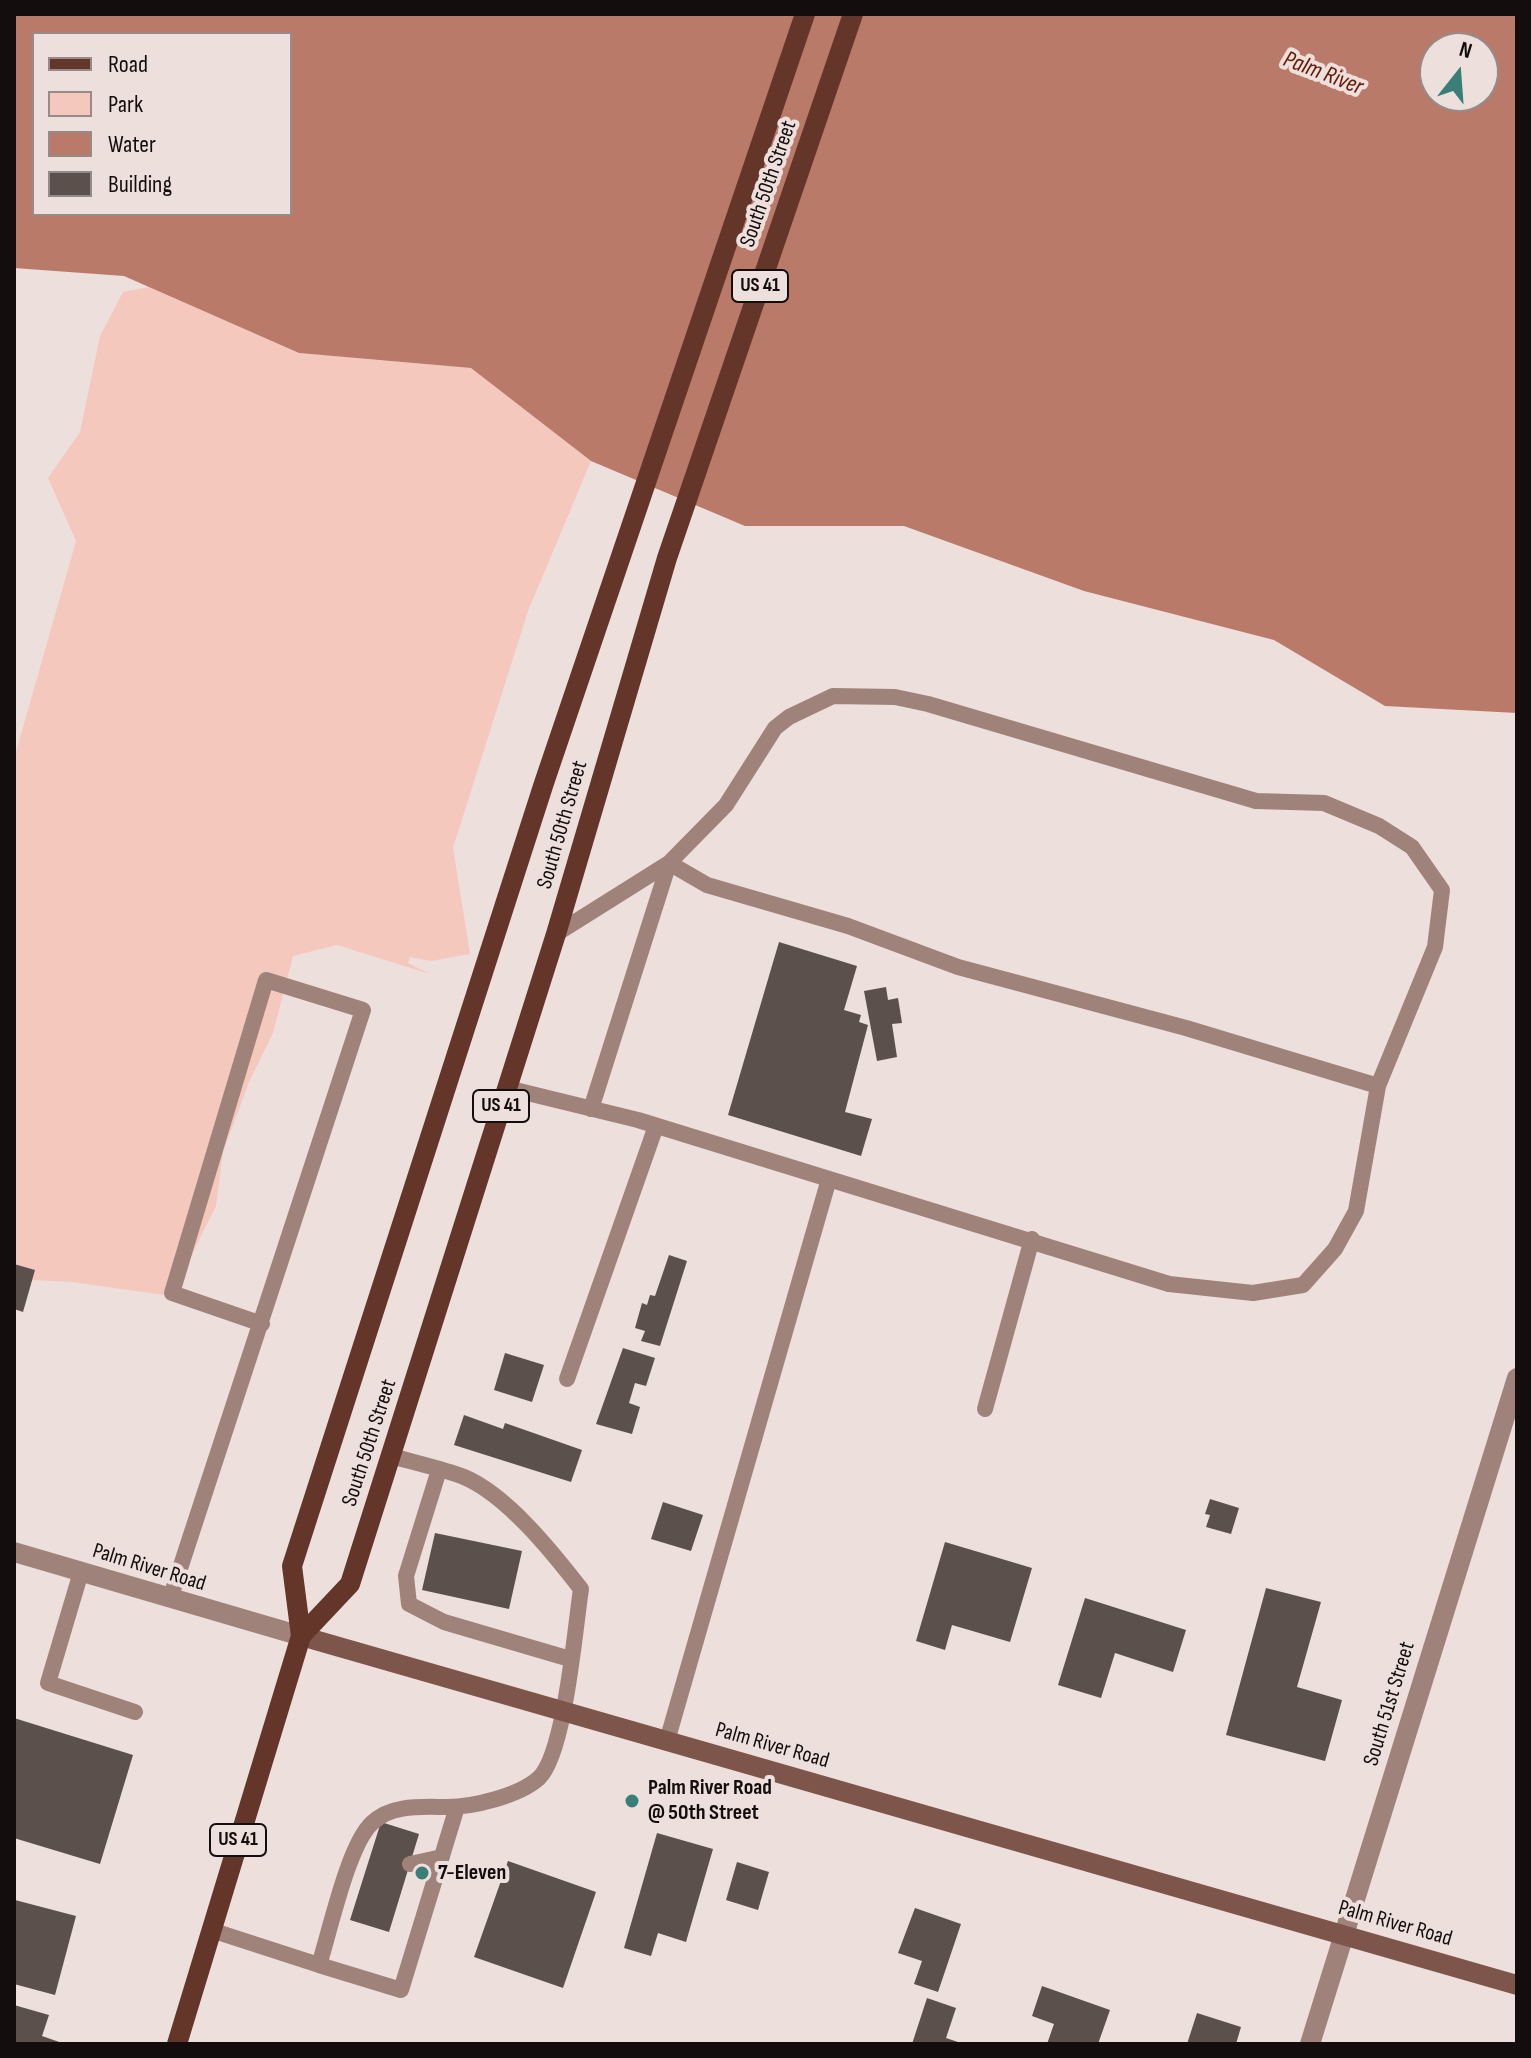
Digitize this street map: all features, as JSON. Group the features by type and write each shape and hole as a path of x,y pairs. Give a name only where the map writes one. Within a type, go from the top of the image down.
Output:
{"main road":[{"name":"South 50th Street","path":"177,2044 301,1636 292,1566 624,542 805,14"},
{"name":"South 50th Street","path":"301,1636 350,1584 556,934 667,558 853,14"}],"street":[{"name":"South 51st Street","path":"1310,2044 1517,1378"},
{"name":"Palm River Road","path":"14,1552 1517,1985"}],"lane":[{"path":"507,1088 656,1126 1032,1239 1169,1284 1253,1293 1303,1285 1335,1249 1356,1211 1378,1086 1435,947 1442,890 1412,847 1379,826 1324,803 1256,801 928,704 895,697 833,696 789,717 775,728 726,805 669,863 556,934"},
{"path":"669,863 707,885 848,926 958,967 1186,1028 1378,1086"},
{"path":"591,1109 669,863"},
{"path":"170,1599 262,1324 363,1010 266,980 172,1293 262,1324"},
{"path":"567,1379 656,1126"},
{"path":"667,1741 829,1179"},
{"path":"985,1409 1032,1239"},
{"path":"319,1965 354,1852 368,1826 382,1814 416,1807 457,1807 520,1789 539,1777 548,1763 563,1711 581,1589 550,1549 515,1513 466,1478 392,1456"},
{"path":"439,1470 406,1576 409,1604 444,1622 570,1659"},
{"path":"81,1572 48,1683 135,1712"},
{"path":"211,1930 401,1990 457,1807"},
{"path":"410,1864 442,1857"},
{"path":"345,1882 364,1877"}],"green space":[{"path":"149,287 299,353 471,368 591,461 528,611 453,848 470,954 431,961 410,957 408,963 430,974 337,945 293,956 273,1033 249,1082 223,1152 216,1206 171,1296 72,1282 14,1279 14,759 76,541 48,478 80,432 100,336 123,292"}],"water":[{"name":"Palm River","path":"14,14 1517,14 1517,713 1385,706 1274,640 1084,591 904,526 745,526 591,461 471,368 299,353 124,276 14,268"}],"building":[{"path":"779,942 857,966 844,1010 861,1015 859,1022 868,1025 845,1112 872,1119 861,1156 728,1115"},
{"path":"886,987 888,1000 898,998 902,1023 892,1024 897,1057 877,1061 864,991"},
{"path":"669,1255 687,1261 660,1346 641,1341 645,1331 635,1328 642,1303 647,1305 650,1295 655,1296"},
{"path":"14,1264 35,1270 23,1312 14,1309"},
{"path":"623,1348 655,1358 646,1386 635,1383 629,1403 640,1407 632,1434 596,1424"},
{"path":"505,1353 544,1365 532,1402 494,1390"},
{"path":"464,1415 503,1429 505,1423 582,1450 571,1482 454,1445"},
{"path":"1210,1499 1239,1508 1231,1534 1206,1527 1210,1515 1205,1514"},
{"path":"663,1502 703,1515 691,1551 651,1539"},
{"path":"435,1533 522,1551 509,1609 422,1590"},
{"path":"945,1542 1032,1568 1010,1642 952,1625 945,1650 916,1641"},
{"path":"1266,1588 1321,1602 1297,1687 1342,1700 1325,1761 1226,1735"},
{"path":"1085,1598 1186,1630 1173,1672 1115,1653 1101,1698 1058,1685"},
{"path":"14,1718 133,1755 100,1864 14,1838"},
{"path":"381,1822 419,1834 389,1932 350,1920"},
{"path":"657,1833 713,1849 686,1942 658,1933 651,1956 624,1948"},
{"path":"508,1861 596,1892 563,1988 474,1957"},
{"path":"737,1862 769,1872 758,1910 726,1900"},
{"path":"15,1900 76,1916 55,1995 14,1984"},
{"path":"915,1908 961,1924 938,1992 914,1984 922,1961 898,1953"},
{"path":"1042,1986 1110,2010 1098,2044 1047,2044 1054,2024 1032,2016"},
{"path":"927,1998 956,2008 946,2038 964,2044 912,2044"},
{"path":"14,2005 49,2015 42,2036 65,2044 14,2044"},
{"path":"1197,2013 1241,2027 1236,2044 1187,2044"}],"place":[{"name":"Palm River Road @ 50th Street","path":"632,1801"},
{"name":"7-Eleven","path":"422,1873"}]}
